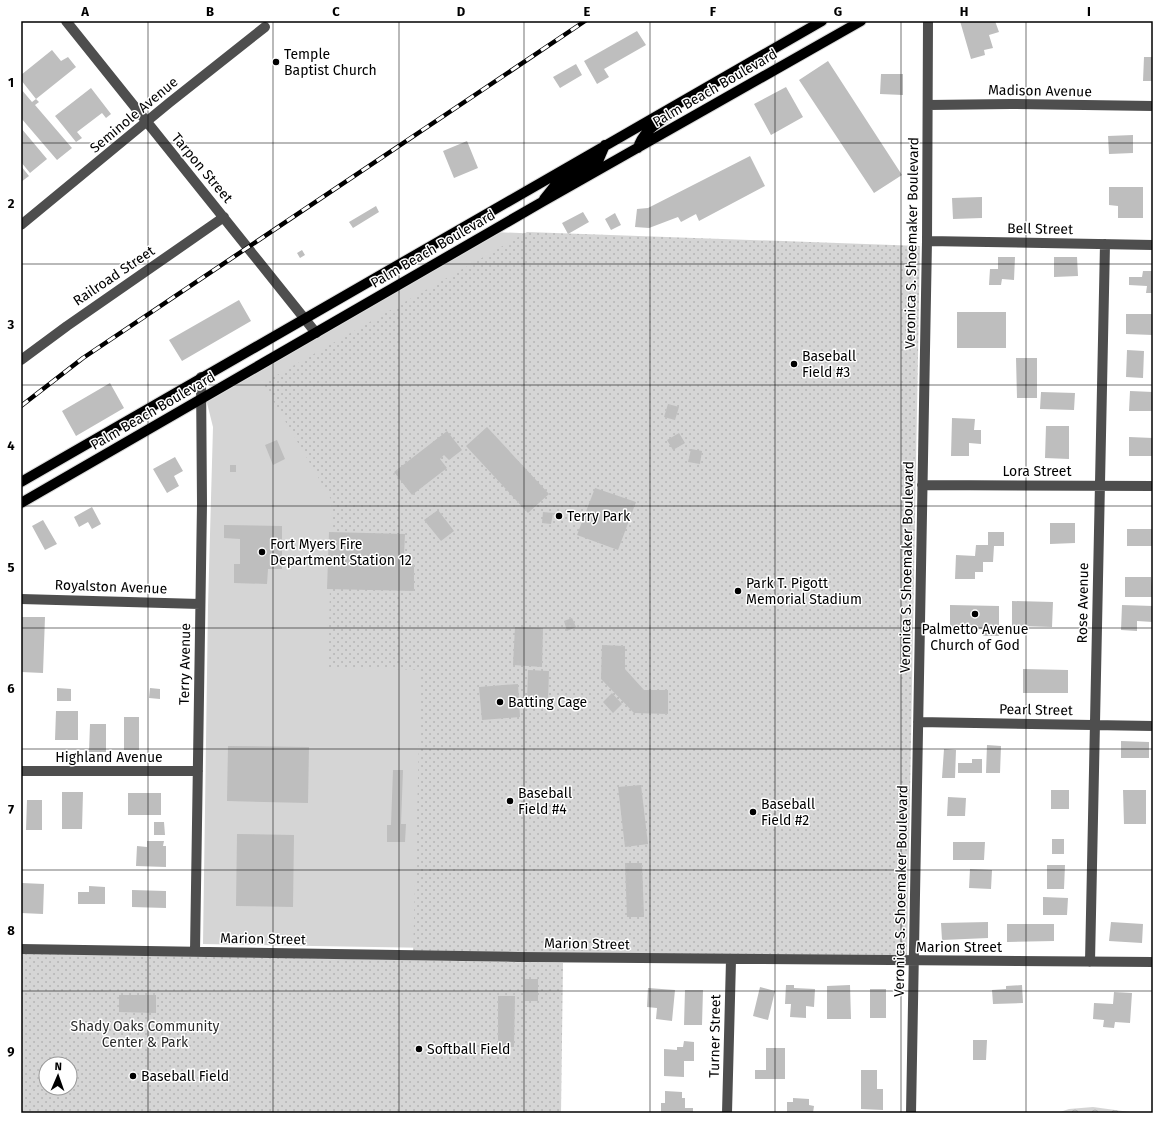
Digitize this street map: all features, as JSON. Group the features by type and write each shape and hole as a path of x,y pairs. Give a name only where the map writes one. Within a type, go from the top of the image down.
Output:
{"main road":[{"name":"Palm Beach Boulevard","path":"21,482 822,21"},
{"name":"Palm Beach Boulevard","path":"21,504 542,202 861,21"},
{"path":"638,148 640,140 648,131 669,114 714,88 725,77"},
{"path":"542,202 556,184 599,159 605,145"}],"street":[{"name":"Tarpon Street","path":"66,21 148,121 171,154 224,217 316,333"},
{"name":"Veronica S. Shoemaker Boulevard","path":"911,1113 927,241 928,21"},
{"name":"Seminole Avenue","path":"21,225 265,27"},
{"name":"Madison Avenue","path":"928,105 1011,104 1153,106"},
{"name":"Railroad Street","path":"21,360 74,321 224,217"},
{"name":"Bell Street","path":"927,241 1153,245"},
{"name":"Rose Avenue","path":"1090,962 1105,244"},
{"name":"Terry Avenue","path":"195,952 202,504 202,377"},
{"name":"Lora Street","path":"922,485 1153,486"},
{"name":"Royalston Avenue","path":"21,599 200,604"},
{"name":"Pearl Street","path":"918,722 1153,726"},
{"name":"Highland Avenue","path":"21,771 198,771"},
{"name":"Marion Street","path":"21,949 731,960 1153,962"},
{"name":"Turner Street","path":"727,1113 731,960"}],"green space":[{"name":"Terry Park","path":"494,232 914,250 899,956 203,944 208,606 213,427 206,399"},
{"name":"Terry Park","path":"527,232 920,246 907,960 413,954 421,670 328,667 332,501 263,383"},
{"name":"Shady Oaks Community Center & Park","path":"21,953 563,963 561,1113 21,1113"},
{"path":"1093,1107 1137,1113 1057,1113 1069,1109"}],"building":[{"path":"960,21 995,21 999,32 989,35 993,48 984,50 985,55 971,59"},
{"path":"637,31 646,45 604,69 609,77 597,84 584,61"},
{"path":"52,50 61,61 68,57 76,67 36,99 21,80 21,75"},
{"path":"1144,57 1153,57 1153,81 1143,81"},
{"path":"828,61 902,175 874,193 799,80"},
{"path":"576,64 582,75 560,88 553,77"},
{"path":"881,74 903,74 903,95 880,94"},
{"path":"786,87 803,117 771,135 754,104"},
{"path":"91,88 111,114 106,118 102,113 77,132 82,138 76,142 55,116"},
{"path":"21,89 32,102 36,99 39,102 35,105 72,148 57,160 21,118"},
{"path":"21,128 47,159 30,173 21,162"},
{"path":"1133,135 1133,153 1109,154 1108,136"},
{"path":"467,141 478,168 454,178 443,151"},
{"path":"750,156 765,186 699,221 696,214 681,222 678,217 649,228 635,227 637,209 648,208"},
{"path":"21,166 29,176 21,182"},
{"path":"1109,187 1143,187 1143,218 1118,218 1118,206 1109,205"},
{"path":"982,197 982,218 953,219 952,198"},
{"path":"376,206 379,212 353,228 349,222"},
{"path":"583,212 589,222 568,234 562,223"},
{"path":"615,213 621,225 611,230 605,219"},
{"path":"302,250 305,255 300,258 297,253"},
{"path":"998,257 1015,257 1014,280 1002,279 1001,285 989,285 990,269 998,269"},
{"path":"1054,257 1077,257 1078,276 1054,277"},
{"path":"1143,271 1153,271 1153,293 1146,293 1147,286 1129,285 1129,277 1142,277"},
{"path":"239,300 251,321 182,361 169,340"},
{"path":"957,312 1006,312 1006,348 957,348"},
{"path":"1126,314 1153,314 1153,335 1126,334"},
{"path":"1127,350 1144,351 1143,378 1126,377"},
{"path":"1016,358 1037,358 1037,398 1017,398"},
{"path":"110,383 124,408 76,436 62,411"},
{"path":"1130,391 1153,392 1153,411 1129,411"},
{"path":"1041,392 1075,393 1074,410 1040,409"},
{"path":"668,404 679,407 675,420 664,417"},
{"path":"952,418 975,419 974,430 981,430 981,444 969,443 969,456 951,456"},
{"path":"1046,426 1069,426 1069,459 1045,458"},
{"path":"487,427 549,494 528,513 466,446"},
{"path":"447,431 462,450 449,460 444,455 440,459 447,468 412,495 394,472"},
{"path":"679,433 685,443 673,450 667,440"},
{"path":"1129,437 1153,438 1153,456 1129,456"},
{"path":"277,440 285,459 273,465 265,445"},
{"path":"691,449 702,451 700,464 688,462"},
{"path":"175,457 183,471 174,476 179,486 167,493 153,469"},
{"path":"230,465 236,465 236,472 230,472"},
{"path":"595,488 636,502 618,550 577,535"},
{"path":"92,507 101,524 92,529 88,522 79,527 74,517"},
{"path":"438,510 454,531 441,541 424,520"},
{"path":"543,512 553,513 551,524 542,523"},
{"path":"43,520 57,544 45,550 32,526"},
{"path":"1050,523 1075,523 1075,543 1050,544"},
{"path":"224,525 282,526 282,569 268,569 267,584 234,583 234,564 240,564 240,539 224,538"},
{"path":"1127,529 1153,529 1153,546 1127,546"},
{"path":"329,532 405,534 404,555 414,565 414,591 327,589"},
{"path":"988,532 1004,532 1004,546 994,546 993,562 983,562 983,572 975,572 975,579 955,579 956,555 975,556 976,545 988,545"},
{"path":"1125,577 1151,577 1153,597 1125,597"},
{"path":"1012,601 1053,602 1052,627 1012,626"},
{"path":"950,605 999,606 999,636 983,636 983,629 950,628"},
{"path":"1122,605 1153,606 1153,622 1137,621 1137,631 1121,630"},
{"path":"21,617 45,617 43,673 21,672"},
{"path":"572,618 576,627 567,631 564,621"},
{"path":"515,627 543,628 542,667 513,665"},
{"path":"602,645 625,646 625,669 644,690 668,690 668,714 634,713 601,679"},
{"path":"1023,669 1068,670 1068,693 1023,693"},
{"path":"528,670 549,671 548,702 527,701"},
{"name":"Batting Cage","path":"518,684 520,717 482,720 479,687"},
{"path":"57,688 71,689 71,701 57,701"},
{"path":"150,688 160,689 160,699 149,698"},
{"path":"612,693 622,704 613,713 603,702"},
{"path":"56,711 78,711 78,740 55,740"},
{"path":"124,717 139,717 139,750 124,750"},
{"path":"90,724 106,724 106,752 89,752"},
{"path":"1121,741 1149,742 1149,758 1121,758"},
{"path":"987,745 1001,746 1000,773 986,773"},
{"path":"228,746 309,747 308,803 227,801"},
{"path":"944,749 956,750 955,778 942,778"},
{"path":"972,759 982,759 982,773 958,773 958,763 972,763"},
{"path":"393,770 403,770 401,824 406,824 405,842 387,842 387,825 391,825"},
{"path":"641,785 648,844 625,847 618,787"},
{"path":"1051,790 1069,790 1069,809 1051,809"},
{"path":"1123,790 1146,790 1146,824 1124,824"},
{"path":"62,792 83,792 82,829 62,829"},
{"path":"128,793 161,793 161,815 128,815"},
{"path":"948,797 966,798 965,816 947,816"},
{"path":"27,800 42,800 42,830 26,830"},
{"path":"154,822 164,822 165,835 154,835"},
{"path":"237,834 294,835 293,907 236,906"},
{"path":"1052,839 1064,839 1064,854 1052,854"},
{"path":"147,841 164,841 163,846 166,846 166,867 136,866 137,846 147,847"},
{"path":"953,842 985,842 984,860 953,860"},
{"path":"625,863 642,863 644,917 627,917"},
{"path":"1047,865 1065,865 1064,889 1047,889"},
{"path":"970,869 992,870 991,889 969,888"},
{"path":"22,883 44,884 43,914 21,913"},
{"path":"89,886 105,887 105,904 78,904 78,892 89,892"},
{"path":"132,890 166,891 166,908 132,907"},
{"path":"1043,897 1068,898 1067,915 1043,915"},
{"path":"988,922 988,938 942,940 941,923"},
{"path":"1111,922 1143,924 1142,943 1109,941"},
{"path":"1007,924 1054,924 1054,941 1007,942"},
{"path":"525,979 538,979 538,1001 525,1001"},
{"path":"786,985 794,985 794,988 815,989 814,1007 806,1006 806,1018 790,1017 791,1004 785,1004"},
{"path":"850,985 851,1019 827,1019 827,986"},
{"path":"1022,985 1023,1003 993,1004 992,990 1006,989 1006,986"},
{"path":"760,987 775,991 768,1020 753,1016"},
{"path":"648,988 675,990 672,1021 656,1019 657,1008 647,1007"},
{"path":"870,989 886,989 886,1018 870,1018"},
{"path":"685,990 703,990 702,1025 684,1025"},
{"path":"1114,992 1132,993 1130,1023 1115,1022 1114,1028 1103,1027 1104,1020 1093,1019 1094,1003 1113,1004"},
{"path":"119,995 156,995 156,1013 119,1012"},
{"path":"498,996 515,996 514,1047 498,1047"},
{"path":"973,1040 987,1040 986,1060 973,1060"},
{"path":"684,1041 694,1042 694,1061 684,1061 684,1077 664,1076 664,1049 677,1050 677,1047 683,1047"},
{"path":"766,1048 785,1048 785,1079 755,1079 755,1070 766,1070"},
{"path":"861,1070 877,1070 877,1089 883,1089 883,1110 861,1109"},
{"path":"665,1091 682,1092 682,1098 685,1098 685,1108 693,1108 693,1113 661,1113 661,1103 665,1103"},
{"path":"793,1098 809,1099 809,1105 814,1106 813,1113 784,1113 787,1112 787,1102 793,1102"}],"railway":[{"path":"21,406 83,358 585,21"}],"place":[{"name":"Temple Baptist Church","path":"276,62"},
{"name":"Baseball Field #3","path":"794,364"},
{"name":"Terry Park","path":"559,516"},
{"name":"Fort Myers Fire Department Station 12","path":"262,552"},
{"name":"Park T. Pigott Memorial Stadium","path":"738,591"},
{"name":"Palmetto Avenue Church of God","path":"975,614"},
{"name":"Batting Cage","path":"500,702"},
{"name":"Baseball Field #4","path":"510,801"},
{"name":"Baseball Field #2","path":"753,812"},
{"name":"Softball Field","path":"419,1049"},
{"name":"Baseball Field","path":"133,1076"}]}
